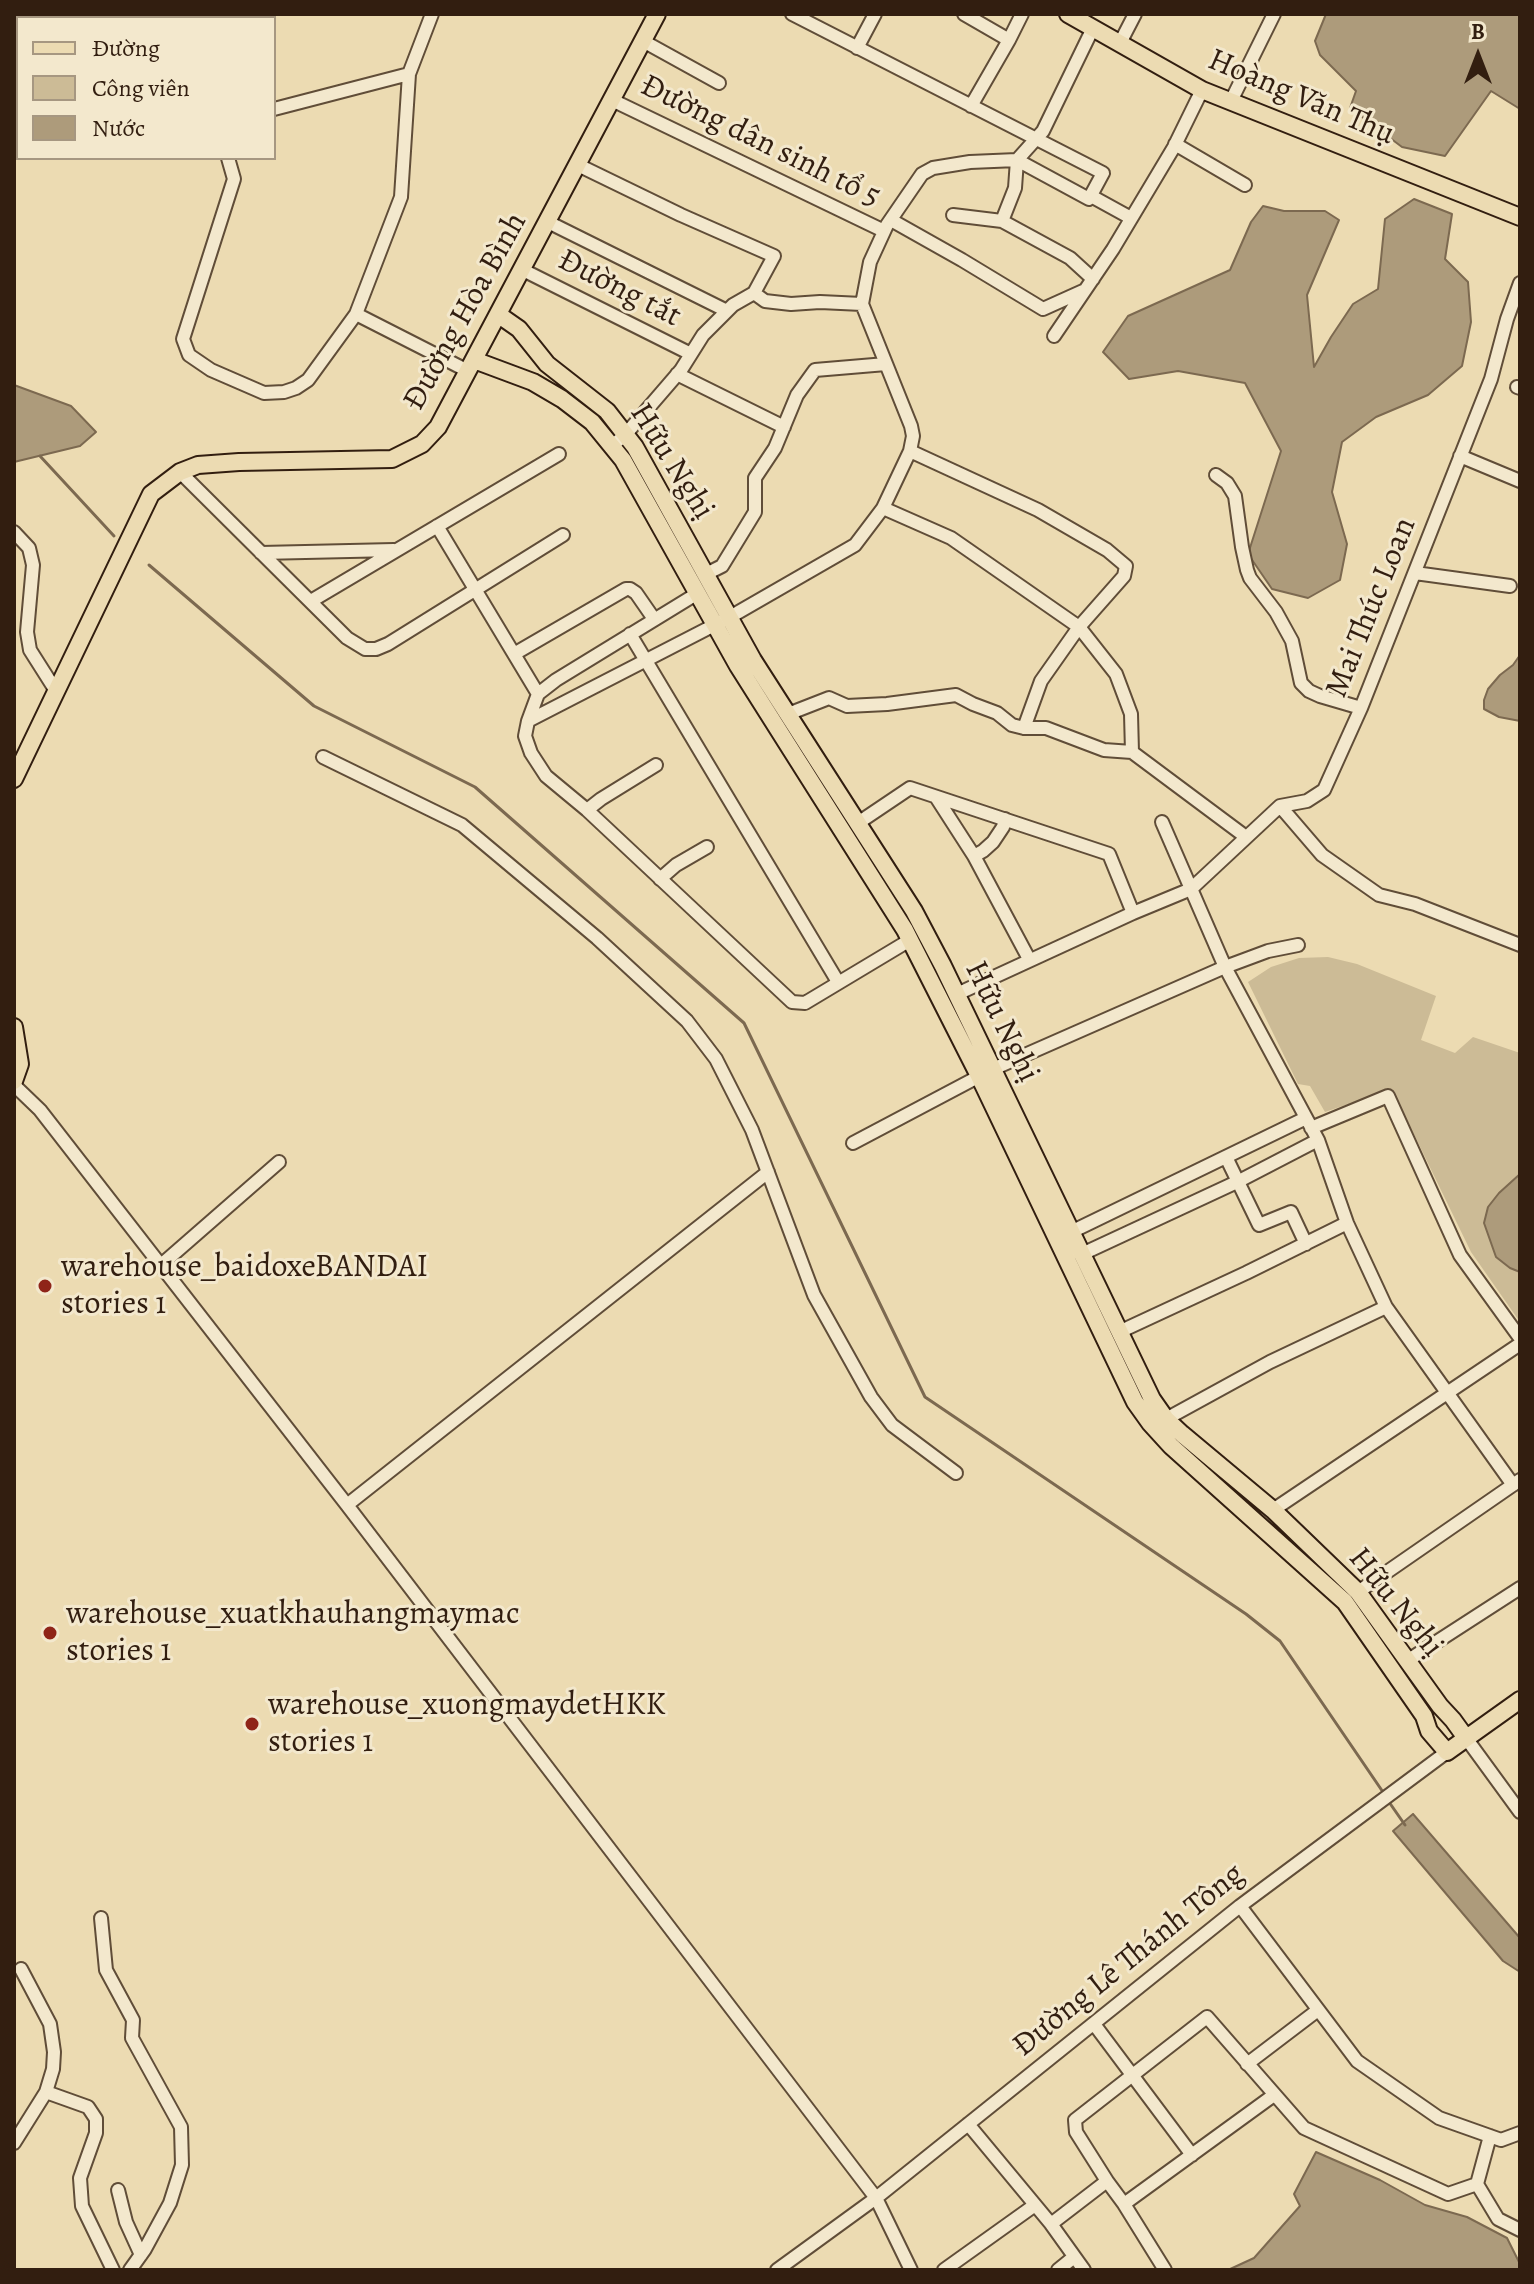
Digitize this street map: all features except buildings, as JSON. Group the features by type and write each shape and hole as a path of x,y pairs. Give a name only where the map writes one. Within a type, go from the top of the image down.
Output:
{"main road":[{"name":"Hoàng Văn Thụ","path":"1068,14 1202,90 1520,217"},
{"name":"Đường Hòa Bình","path":"14,779 151,494 180,472 198,465 392,459 422,444 438,427 643,41 653,16"},
{"name":"Hữu Nghị","path":"499,315 519,329 547,364 607,411 698,593 753,660 914,911 957,994 986,1073 1061,1247 1135,1402 1171,1446 1358,1592 1466,1738"},
{"name":"Hữu Nghị","path":"471,366 533,382 619,440 635,447 706,574 738,666 910,940 986,1073 1071,1232 1152,1399 1166,1419 1273,1510 1345,1602 1424,1716 1429,1731 1447,1752"},
{"path":"928,975 943,966"},
{"path":"14,1027 20,1064 14,1083"},
{"name":"Đường Lê Thánh Tông","path":"1447,1752 1520,1700"}],"street":[{"path":"229,160 234,179 183,339 189,355 211,370 264,393 284,392 308,380 356,314 401,197 409,74 432,14"},
{"path":"792,14 1103,173 1090,198"},
{"path":"857,48 875,14"},
{"path":"964,14 1009,40"},
{"path":"971,106 1022,14"},
{"path":"1120,43 1135,14"},
{"path":"1231,101 1274,14"},
{"path":"1002,221 1015,188 1017,160 1043,131 1093,28"},
{"path":"643,41 719,83"},
{"path":"276,108 409,74"},
{"path":"1054,336 1131,218 1175,144 1202,90"},
{"name":"Đường dân sinh tổ 5","path":"612,100 962,260 1043,309 1089,284"},
{"path":"1175,144 1245,185"},
{"path":"528,721 722,621 855,545 883,508 910,451 913,436 862,304 870,262 888,225 922,174 933,168 970,162 1017,160 1131,218"},
{"path":"578,165 774,256 754,293 733,305 703,335 677,374 619,440"},
{"path":"953,215 1002,221 1070,258 1089,284"},
{"path":"548,222 727,311"},
{"name":"Đường tắt","path":"523,270 691,354"},
{"name":"Mai Thúc Loan","path":"1191,889 1280,806 1307,801 1324,790 1361,708 1514,321 1520,283"},
{"path":"754,293 765,301 791,304 862,304"},
{"path":"356,314 471,366"},
{"path":"706,574 722,566 755,512 755,478 775,448 797,395 815,370 886,364"},
{"path":"677,374 784,427"},
{"path":"910,451 1038,510 1123,562 1126,570 1124,576 1079,627 1041,681 1024,728"},
{"path":"311,601 559,454"},
{"path":"1460,456 1520,481"},
{"path":"180,472 311,601 365,649 388,644 563,535"},
{"path":"1216,475 1227,483 1235,496 1247,570 1292,641 1301,683 1320,696 1361,708"},
{"path":"883,508 951,538 1079,627 1116,674 1131,714 1132,752"},
{"path":"437,526 538,694"},
{"path":"14,532 29,548 33,565 27,632 30,650 56,691"},
{"path":"261,553 395,550"},
{"path":"1415,573 1510,586"},
{"path":"514,654 626,589 636,593 654,619"},
{"path":"698,593 538,694 525,736 531,753 546,776 587,810 792,1002 805,1003 910,940"},
{"path":"630,634 838,982"},
{"path":"788,714 829,698 847,706 956,695 997,713 1012,725 1046,728 1104,750 1132,752 1246,837"},
{"path":"323,757 462,825 617,955 687,1021 716,1059 752,1130 814,1295 871,1397 892,1425 956,1473"},
{"path":"587,810 656,765"},
{"path":"858,823 910,788 1005,819 1109,854 1133,913"},
{"path":"936,797 974,856 1029,959"},
{"path":"1280,806 1322,855 1379,895 1415,904 1520,944"},
{"path":"974,856 993,842 1005,819"},
{"path":"1162,822 1225,967 1318,1140 1347,1223 1386,1307 1446,1393 1516,1483 1358,1592"},
{"path":"660,879 676,865 707,847"},
{"path":"957,994 1029,959 1191,889"},
{"path":"853,1143 986,1073 1225,967 1268,951 1298,945"},
{"path":"14,1083 40,1110 347,1505 876,2198 911,2270"},
{"path":"1273,1510 1520,1341 1460,1255 1388,1096 1308,1123 1226,1157 1071,1232 1061,1247 1082,1254 1239,1181 1318,1140"},
{"path":"1226,1157 1259,1225 1291,1212 1306,1244"},
{"path":"161,1265 279,1162"},
{"path":"347,1505 768,1172"},
{"path":"1144,1196 1155,1220"},
{"path":"1119,1332 1347,1223"},
{"path":"1166,1419 1270,1362 1386,1307"},
{"path":"1407,1661 1520,1588"},
{"path":"1466,1738 1520,1812"},
{"name":"Đường Lê Thánh Tông","path":"777,2270 876,2198 1240,1906 1447,1752"},
{"path":"1240,1906 1357,2061 1439,2118 1501,2140 1520,2133"},
{"path":"101,1918 106,1970 133,2020 132,2038 181,2127 182,2165 170,2203 130,2270"},
{"path":"14,2143 46,2092 54,2052 50,2024 21,1969"},
{"path":"1247,2064 1318,2010"},
{"path":"1165,2270 1085,2149 1074,2123 1077,2117 1207,2017 1304,2128 1448,2194 1477,2184"},
{"path":"1094,2024 1192,2155"},
{"path":"46,2092 88,2107 96,2119 96,2133 80,2178 82,2206 113,2270"},
{"path":"1124,2204 1274,2095"},
{"path":"968,2124 1051,2224 1084,2270"},
{"path":"1490,2136 1477,2184 1498,2219 1520,2230"},
{"path":"1051,2224 1107,2181"},
{"path":"118,2190 126,2222 141,2255"},
{"path":"944,2270 1035,2205"},
{"path":"1058,2270 1074,2257"}],"green space":[{"path":"1328,957 1357,964 1436,996 1421,1040 1455,1053 1473,1037 1520,1053 1520,1322 1471,1252 1392,1089 1325,1112 1310,1086 1298,1084 1248,982 1271,967 1299,958"}],"water":[{"path":"1326,14 1520,14 1520,109 1491,91 1445,156 1402,147 1350,108 1356,91 1320,55 1315,41"},
{"path":"1414,199 1452,214 1445,259 1468,282 1471,322 1462,366 1428,395 1376,417 1342,442 1332,492 1347,544 1340,580 1308,598 1272,589 1248,554 1281,451 1245,383 1178,371 1129,379 1103,352 1128,316 1230,270 1251,222 1263,206 1284,211 1325,211 1339,220 1307,295 1314,367 1353,304 1378,289 1385,219"},
{"path":"14,385 71,406 96,432 80,446 14,462"},
{"path":"1520,655 1520,721 1499,717 1484,709 1484,700 1488,689"},
{"path":"1520,1174 1520,1272 1496,1257 1484,1223 1488,1207"},
{"path":"1413,1814 1520,1938 1520,1972 1503,1961 1393,1831"},
{"path":"1316,2152 1380,2180 1425,2205 1467,2217 1507,2238 1520,2270 1228,2270 1254,2258 1300,2206 1294,2194"}],"waterway":[{"path":"40,456 114,536"},
{"path":"149,565 314,706 475,787 744,1023 925,1397 1246,1614 1280,1641 1385,1795"},
{"path":"1389,1802 1405,1825"}],"place":[{"name":"warehouse_baidoxeBANDAI stories 1","path":"45,1286"},
{"name":"warehouse_xuatkhauhangmaymac stories 1","path":"50,1633"},
{"name":"warehouse_xuongmaydetHKK stories 1","path":"252,1724"}]}
